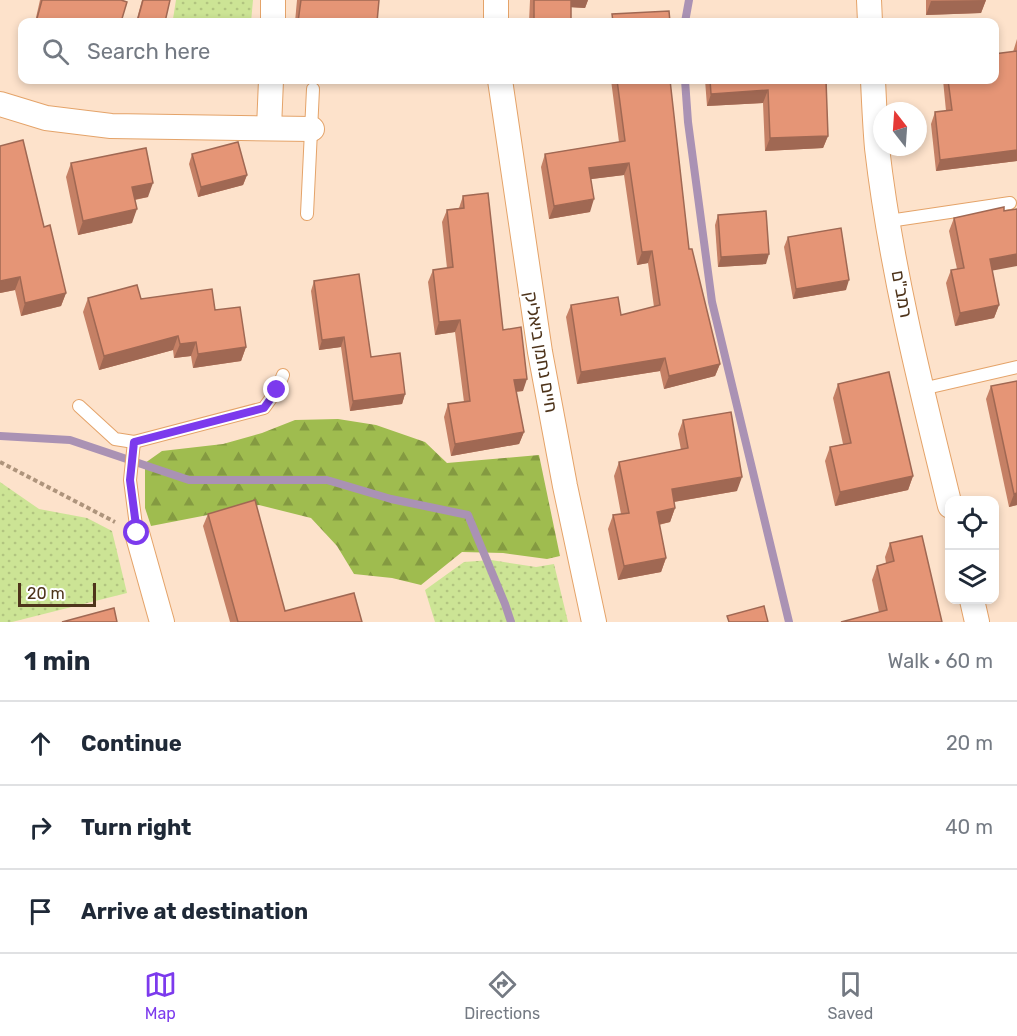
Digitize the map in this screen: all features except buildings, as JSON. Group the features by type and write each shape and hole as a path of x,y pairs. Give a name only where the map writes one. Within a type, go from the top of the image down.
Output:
{"street":[{"path":"273,0 273,18"},
{"path":"496,0 496,18"},
{"path":"869,0 870,18"},
{"path":"269,128 271,84"},
{"name":"חיים נחמן ביאליק","path":"501,84 540,352 594,622"},
{"name":"רמב\"ם","path":"873,84 877,148 912,349 948,496"},
{"path":"0,104 46,118 111,126 312,129"},
{"path":"137,533 162,622"},
{"path":"973,604 977,622"}],"lane":[{"path":"307,214 313,89"},
{"path":"889,221 1010,203"},
{"path":"922,389 1017,367"},
{"path":"79,406 115,439 134,442 264,408 277,390 283,375"},
{"path":"134,442 130,480 137,533"}],"path":[{"path":"0,462 137,533"}],"green space":[{"path":"176,0 253,0 251,18 173,18"},
{"path":"338,419 376,425 425,442 447,463 539,455 560,556 547,559 503,553 462,552 421,585 392,578 354,574 337,546 311,518 259,505 151,526 145,508 145,463 162,451 223,444 262,433 295,420"},
{"path":"0,482 39,509 87,518 112,531 127,593 12,622 0,622"},
{"path":"491,560 536,567 554,564 568,622 435,622 425,590 464,562"}],"waterway":[{"path":"686,18 689,0"},
{"path":"685,84 688,122 712,302 789,622"},
{"path":"0,436 70,440 189,480 327,480 391,499 468,515 511,622"}],"route":[{"path":"137,533 130,480 134,442 264,408 277,390"}]}
